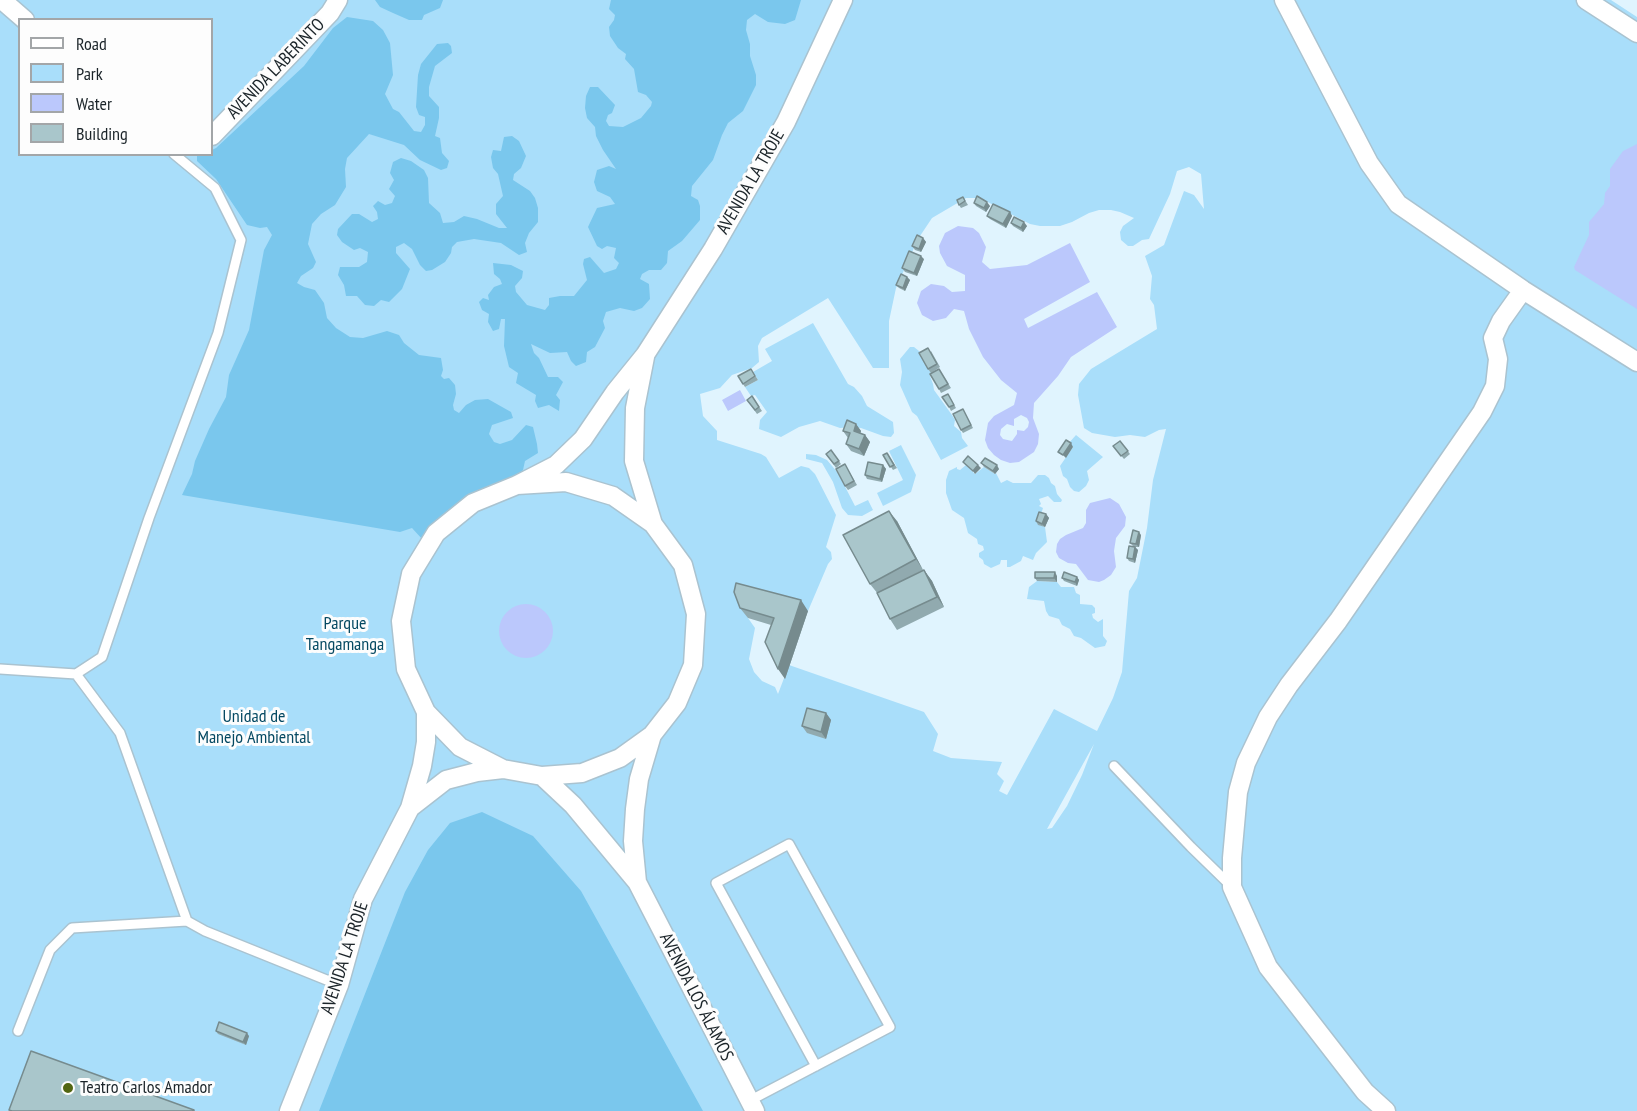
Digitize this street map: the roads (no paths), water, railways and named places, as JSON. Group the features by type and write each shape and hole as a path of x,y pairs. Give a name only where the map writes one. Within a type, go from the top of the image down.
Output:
{"street":[{"path":"2,0 23,18"},
{"name":"AVENIDA LABERINTO","path":"213,135 330,13 338,0"},
{"name":"AVENIDA LA TROJE","path":"517,485 556,465 583,439 615,392 645,355 713,249 786,122 843,0"},
{"path":"1284,0 1369,163 1398,204 1523,290 1637,362"},
{"path":"1586,0 1637,33"},
{"path":"1386,1111 1365,1092 1268,967 1232,887 1232,858 1238,792 1246,763 1268,717 1289,685 1338,621 1482,412 1495,386 1498,359 1493,338 1501,321 1523,290"},
{"name":"AVENIDA LA TROJE","path":"645,355 635,408 634,461 653,524"},
{"path":"566,482 613,496 653,524 683,566 696,614 693,665 677,703 652,735 620,758 610,762 582,772 542,776 503,769 460,747 426,712 406,669 400,621 411,574 436,533 472,502 517,485 566,482"},
{"name":"AVENIDA LA TROJE","path":"289,1111 339,985 363,899 410,808 426,742 426,712"},
{"name":"AVENIDA LOS ÁLAMOS","path":"638,882 633,841 634,809 639,779 652,735"},
{"name":"AVENIDA LA TROJE","path":"410,808 447,780 477,772 503,769"},
{"name":"AVENIDA LOS ÁLAMOS","path":"542,776 573,805 638,882 752,1106"}],"lane":[{"path":"0,669 76,674 102,657 149,518 218,333 242,240 215,188 176,156"},
{"path":"76,674 120,733 187,921"},
{"path":"1114,766 1232,887"},
{"path":"752,1106 816,1066 890,1027 789,843 716,883 816,1066"},
{"path":"18,1031 50,950 72,928 187,921 205,931 339,985"}],"water":[{"path":"1637,144 1637,309 1575,270 1574,267 1589,235 1589,222 1604,204 1605,193 1610,186 1610,169 1623,151"},
{"path":"958,226 973,228 979,233 986,247 982,262 990,269 1027,265 1070,243 1090,282 1024,319 1028,328 1097,292 1117,327 1071,357 1034,403 1033,418 1039,434 1038,444 1034,452 1019,462 1010,463 1001,460 988,448 985,440 988,423 994,416 1014,405 1017,393 1001,380 983,357 969,329 964,311 954,309 946,318 933,321 922,315 917,303 921,291 931,284 944,286 952,292 965,291 965,275 947,266 940,253 939,246 945,233","holes":["1021,415 1027,418 1028,427 1024,431 1017,430 1012,441 1003,439 1000,435 1001,429 1007,424 1014,426 1014,419"]},
{"path":"740,390 746,401 728,411 722,400"},
{"path":"1110,498 1119,504 1126,517 1125,526 1116,538 1114,551 1116,567 1104,580 1099,582 1088,580 1076,564 1059,558 1056,552 1057,544 1066,535 1083,528 1086,523 1086,510 1090,503"},
{"path":"526,604 536,606 545,612 551,621 553,631 551,641 545,650 536,656 526,658 516,656 507,650 501,641 499,631 501,621 507,612 516,606"}],"place":[{"name":"Teatro Carlos Amador","path":"68,1088"}],"park label":[{"name":"Parque Tangamanga","path":"345,634"},
{"name":"Unidad de Manejo Ambiental","path":"254,727"}]}
